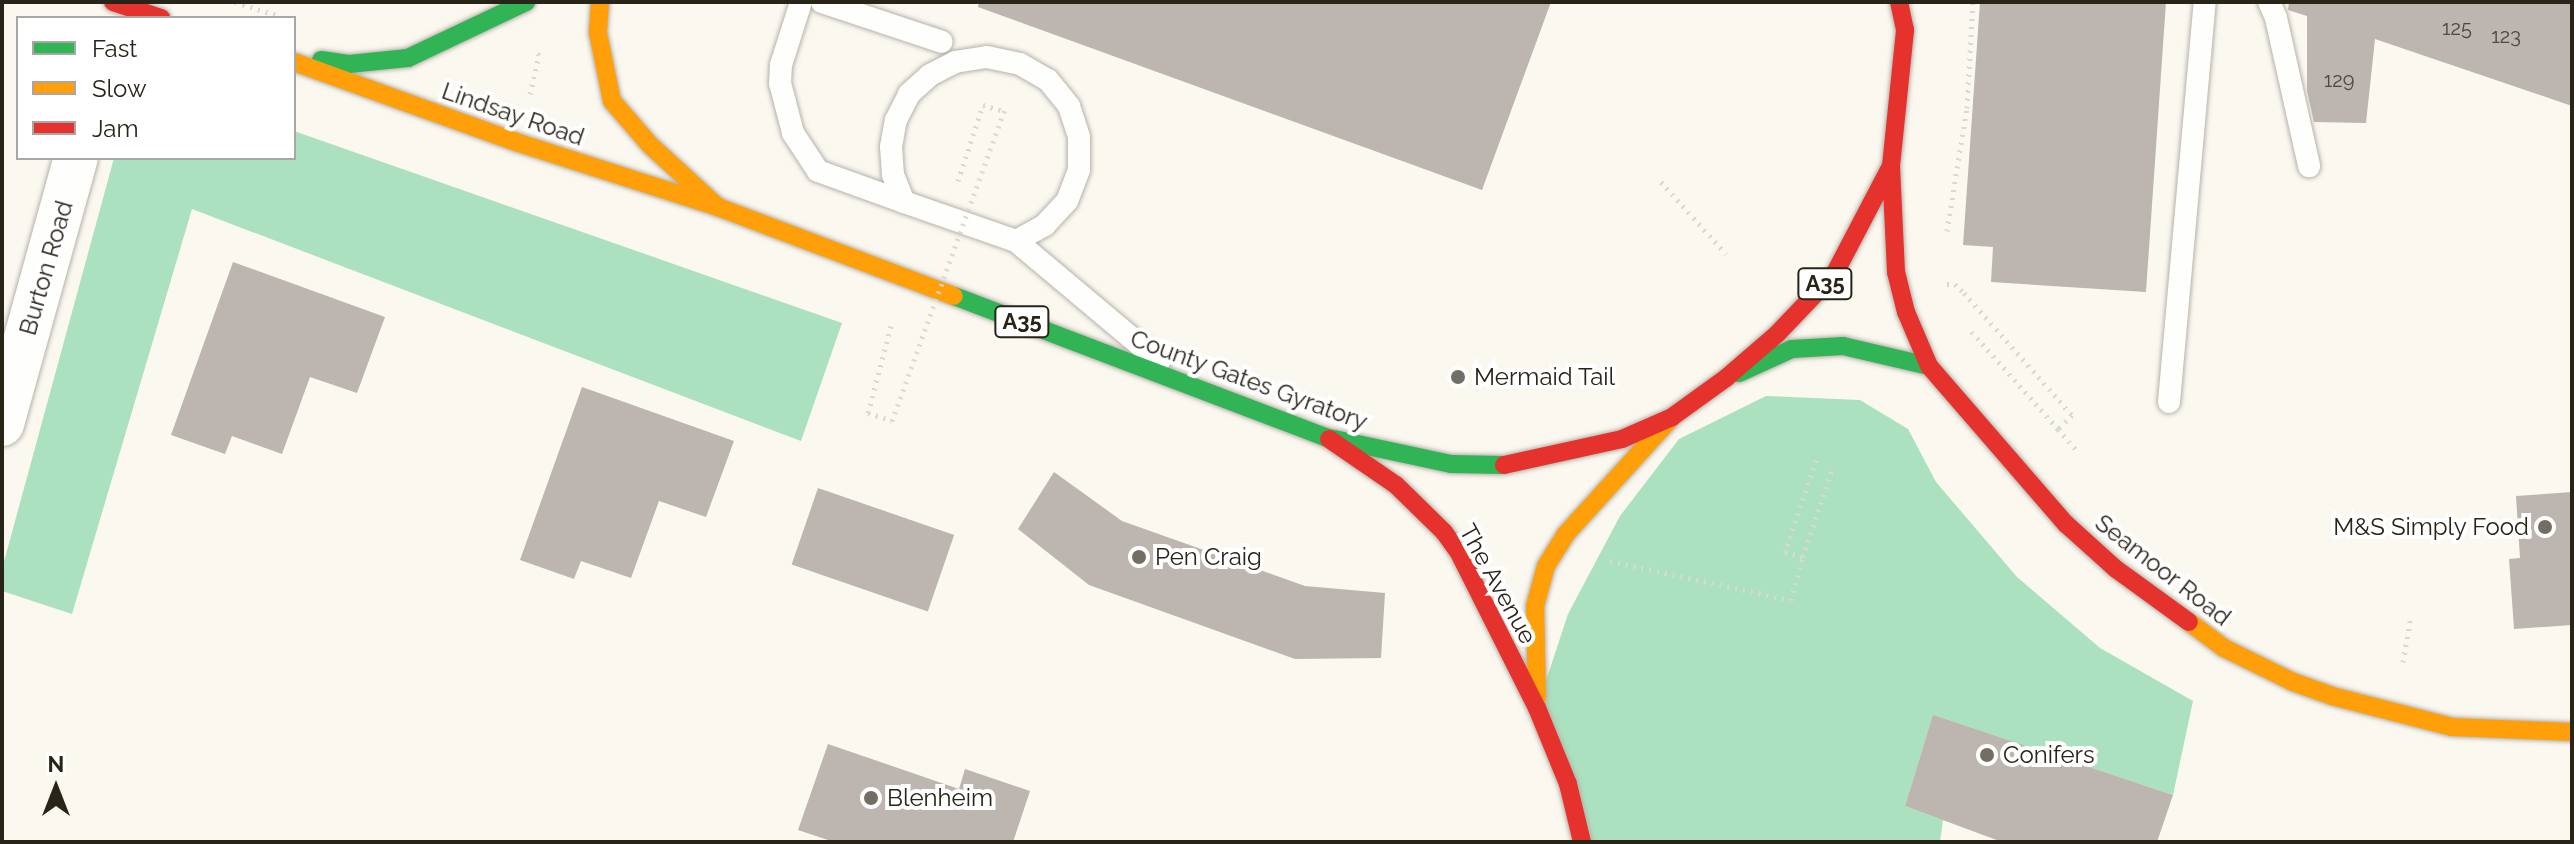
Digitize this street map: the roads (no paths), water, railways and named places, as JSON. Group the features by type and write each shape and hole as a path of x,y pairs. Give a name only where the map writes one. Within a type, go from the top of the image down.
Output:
{"main road":[{"name":"County Gates Gyratory","path":"600,2 598,33 612,101 650,145 718,207 1325,437 1392,454 1451,464 1513,465 1622,439 1672,417 1726,378 1777,334 1835,273 1891,166 1905,30 1899,2"},
{"name":"Lindsay Road","path":"296,59 349,64 408,58 518,6"},
{"path":"117,8 152,16"},
{"name":"Lindsay Road","path":"296,60 519,143 718,207"},
{"name":"Seamoor Road","path":"1891,166 1896,272 1906,312 1929,366 2066,524 2166,609 2224,648 2293,682 2371,708 2452,727 2572,732"},
{"path":"1726,378 1792,349 1843,346 1929,366"},
{"name":"The Avenue","path":"1537,708 1535,606 1546,566 1556,549 1672,417"},
{"name":"The Avenue","path":"1325,437 1396,485 1444,532 1458,551 1537,708 1568,784 1582,842"}],"street":[{"name":"Burton Road","path":"2,424 75,160"}],"lane":[{"path":"801,2 781,65 783,101 793,133 818,171 1016,241 1188,385"},
{"path":"822,2 942,42"},
{"path":"2169,402 2205,2"},
{"path":"2269,2 2276,18 2309,166"},
{"path":"904,202 893,175 891,147 896,120 909,94 930,75 955,62 987,57 1020,64 1048,80 1069,106 1079,137 1079,170 1067,201 1045,225 1016,241"}],"place":[{"name":"Mermaid Tail","path":"1458,377"},
{"name":"M&S Simply Food","path":"2545,527"},
{"name":"Pen Craig","path":"1139,557"},
{"name":"Conifers","path":"1987,755"},
{"name":"Blenheim","path":"871,798"}]}
